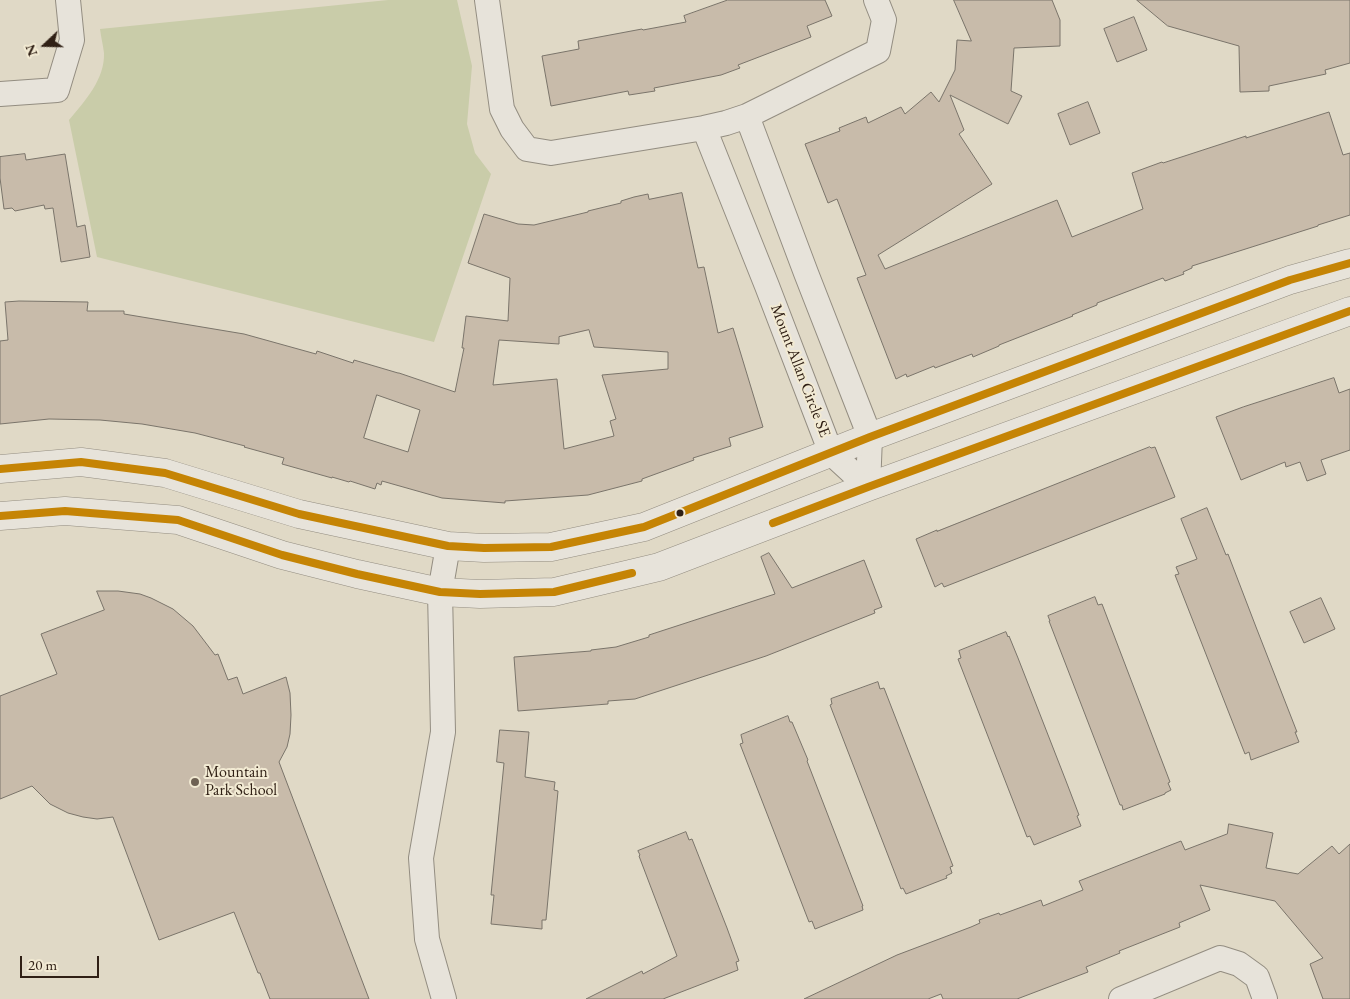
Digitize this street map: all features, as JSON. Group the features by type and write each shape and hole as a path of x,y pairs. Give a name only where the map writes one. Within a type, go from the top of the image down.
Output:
{"street":[{"path":"0,94 57,90 72,40 68,0"},
{"path":"487,0 502,109 512,130 527,149 551,153 726,124 747,116 878,51 884,20 876,0"},
{"path":"747,116 870,437 868,487"},
{"name":"Mount Allan Circle SE","path":"704,128 768,286 831,453 868,487"},
{"path":"0,469 81,462 165,473 299,514 448,546 484,548 551,547 644,527 870,437 1281,284 1350,263"},
{"path":"0,516 66,511 178,520 282,555 440,592 480,594 554,592 658,567 868,487 1350,311"},
{"path":"444,999 427,939 421,858 443,732 440,592 448,546"},
{"path":"1121,999 1220,958 1239,964 1257,978 1265,999"}],"green space":[{"path":"388,0 457,0 472,66 467,124 475,153 491,174 434,342 97,257 69,120 98,81 104,53 100,29"}],"building":[{"path":"728,0 825,0 832,16 807,26 811,37 738,65 740,68 721,75 654,88 655,91 629,95 628,91 551,106 542,56 579,49 578,41 686,22 684,16"},
{"path":"954,0 1052,0 1060,20 1060,46 1014,48 1011,91 1022,96 1008,124 950,95 964,130 959,134 992,184 878,255 885,269 1057,200 1072,237 1143,209 1132,173 1162,162 1329,112 1343,155 1350,153 1350,215 1192,266 1192,268 1183,272 1184,274 1165,281 1163,278 1097,303 1097,305 1073,316 973,357 972,354 935,368 934,366 907,377 906,374 896,379 857,278 866,275 837,199 828,203 805,144 840,131 839,128 866,117 868,123 901,107 905,114 931,92 939,102 955,70 957,40 971,41"},
{"path":"1137,0 1350,0 1350,63 1325,70 1326,74 1269,86 1269,91 1240,92 1239,46 1168,26"},
{"path":"1134,17 1147,50 1117,62 1104,29"},
{"path":"1088,102 1100,133 1070,145 1058,114"},
{"path":"25,154 26,160 65,154 77,227 85,225 90,257 61,262 53,208 45,209 44,205 15,211 12,208 4,209 0,178 0,157"},
{"path":"682,193 698,268 704,267 718,333 733,328 763,427 729,438 731,446 693,458 694,460 642,479 642,481 588,495 505,501 505,503 442,498 382,481 381,485 377,483 375,489 282,464 284,458 245,446 195,433 142,424 100,420 49,419 0,424 0,341 8,340 5,302 19,301 88,302 87,311 124,311 124,314 244,334 316,354 317,351 353,363 354,360 455,392 464,348 462,348 466,316 508,321 510,278 468,263 484,214 518,224 534,225 621,203 621,201 634,197 648,194 649,199","holes":["589,330 594,347 668,352 668,369 602,375 616,419 610,421 614,436 564,449 557,379 493,385 499,340 559,344 559,337","377,395 420,410 408,452 364,438"]},
{"path":"1334,378 1339,393 1350,389 1350,450 1321,460 1326,474 1307,481 1300,462 1286,467 1285,462 1241,480 1216,417"},
{"path":"1150,447 1155,447 1175,497 944,587 942,583 935,587 916,539"},
{"path":"1207,508 1226,555 1228,554 1297,732 1295,732 1299,742 1251,760 1249,752 1245,754 1175,575 1179,574 1176,567 1197,559 1181,519"},
{"path":"769,553 792,588 864,560 882,607 874,610 875,613 766,656 635,699 608,701 608,704 518,711 514,657 591,651 616,647 775,594 761,557"},
{"path":"97,591 140,594 173,609 193,626 215,655 218,654 228,680 237,677 243,694 286,677 290,693 290,734 287,747 279,762 369,999 270,999 234,912 159,940 113,817 97,819 68,813 50,804 32,786 0,799 0,696 57,674 41,634 104,610"},
{"path":"1095,597 1098,605 1102,604 1170,782 1168,783 1171,790 1165,794 1123,810 1048,616"},
{"path":"1321,598 1335,629 1304,643 1290,612"},
{"path":"1006,632 1066,781 1079,815 1077,816 1081,826 1034,845 1030,836 1027,837 958,659 961,658 959,651"},
{"path":"878,682 880,689 884,688 953,866 950,867 952,873 946,876 947,878 906,894 903,888 901,889 830,705 832,704 831,699"},
{"path":"788,716 808,760 863,906 863,910 815,929 812,921 809,922 740,744 743,743 741,735"},
{"path":"500,730 529,732 525,777 555,782 554,790 558,791 546,920 542,920 542,929 491,924 494,895 491,895 504,763 497,762"},
{"path":"1229,824 1273,833 1266,868 1298,874 1332,846 1339,854 1350,844 1350,999 1323,999 1310,964 1323,958 1275,901 1200,885 1210,910 1179,923 1180,927 1119,951 1120,953 1086,967 1088,972 1017,999 943,999 941,994 928,999 804,999 897,955 980,923 979,920 999,913 1000,915 1041,900 1043,906 1083,890 1079,881 1181,841 1185,850 1227,834"},
{"path":"686,832 689,840 692,839 727,928 739,961 736,962 738,970 663,999 586,999 642,971 643,974 677,956 638,851"}],"transit line":[{"path":"0,469 81,462 165,473 299,514 448,546 484,548 551,547 644,527 870,437 1290,280 1350,263"},
{"path":"773,523 1350,311"},
{"path":"0,516 65,511 178,520 282,555 440,592 480,594 554,592 632,573"}],"place":[{"name":"Mountain Park School","path":"195,782"}]}
